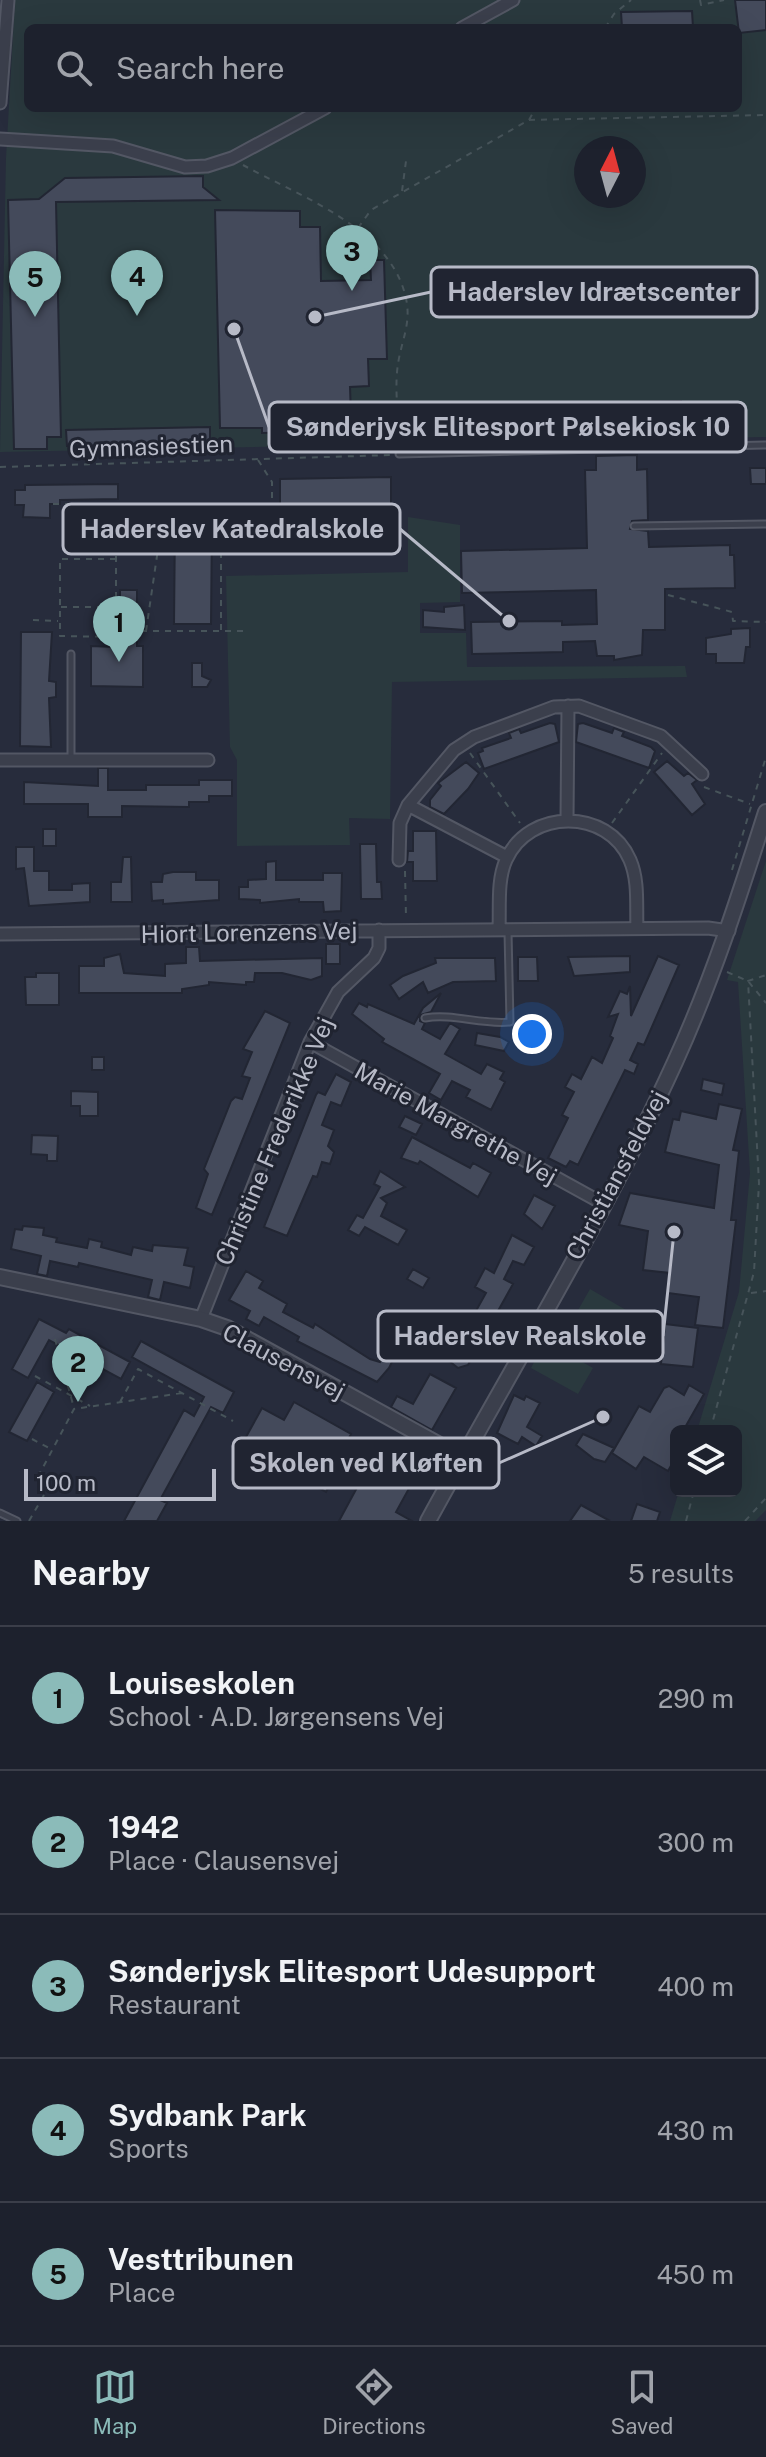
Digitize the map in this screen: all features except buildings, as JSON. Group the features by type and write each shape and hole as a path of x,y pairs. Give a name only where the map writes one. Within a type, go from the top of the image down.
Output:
{"street":[{"path":"0,103 8,0"},
{"path":"469,24 513,0"},
{"path":"0,139 113,146 185,167 232,158 318,112"},
{"path":"567,820 568,706"},
{"path":"399,860 400,823 408,805 463,743 554,707 568,706 593,711 670,742 702,774"},
{"path":"0,760 208,760"},
{"path":"408,805 507,857"},
{"name":"Christiansfeldvej","path":"428,1521 602,1203 674,1064 729,931 766,812"},
{"path":"504,928 501,874 507,857 527,834 548,823 567,820 586,822 606,831 630,858 636,876 637,928"},
{"name":"Hiort Lorenzens Vej","path":"0,934 504,928 729,931"},
{"name":"Christine Frederikke Vej","path":"201,1319 310,1042 338,992 374,958 379,948 379,930"},
{"name":"Marie Margrethe Vej","path":"310,1042 602,1203"},
{"name":"Clausensvej","path":"0,1277 201,1319 227,1328 463,1458"}],"lane":[{"path":"399,454 766,445"},
{"path":"634,526 766,524"},
{"path":"71,654 71,760"},
{"path":"425,1018 437,1016 492,1024 510,1022 504,928"},
{"path":"0,1513 17,1521"}],"path":[{"path":"608,24 631,0"},
{"path":"700,0 701,5 724,0"},
{"path":"529,120 533,112"},
{"path":"357,229 371,210 529,120 766,115"},
{"path":"232,158 357,229 395,266 407,304 407,332 397,366 399,454"},
{"path":"402,192 406,161"},
{"name":"Gymnasiestien","path":"0,467 399,454"},
{"path":"257,459 272,482 272,515"},
{"path":"53,504 186,504 186,515"},
{"path":"116,504 116,552 116,559 116,637 60,636 60,559 116,559"},
{"path":"146,631 163,515 307,516"},
{"path":"221,515 221,631"},
{"path":"116,552 169,552"},
{"path":"668,595 732,612 733,621 766,622"},
{"path":"60,607 116,607"},
{"path":"33,620 60,621"},
{"path":"116,631 249,631"},
{"path":"606,831 670,742"},
{"path":"463,743 527,834"},
{"path":"702,774 702,785 710,792 751,805"},
{"path":"399,860 405,868 406,930"},
{"path":"715,967 748,981 766,1003"},
{"path":"748,981 766,975"},
{"path":"712,1425 754,1272 759,1183 748,981"},
{"path":"750,1293 766,1291"},
{"path":"29,1521 44,1495 40,1473 74,1409 55,1339"},
{"path":"120,1403 138,1369 233,1421"},
{"path":"35,1376 91,1407"},
{"path":"74,1409 182,1393"},
{"path":"32,1439 52,1450"},
{"path":"686,1521 692,1497"},
{"path":"745,1521 766,1498"}],"shaded area":[{"path":"15,0 766,0 766,437 0,452 6,158"},
{"path":"408,517 460,525 460,602 420,603 420,633 466,633 467,667 685,666 687,677 392,682 390,819 349,818 350,845 237,846 237,760 230,747 226,576 408,572"},
{"path":"766,861 766,1510 755,1521 670,1521 677,1497 742,1497 742,1425 699,1425 739,1292 750,1173 738,982 727,980"},
{"path":"590,1289 650,1324 632,1354 573,1319"},
{"path":"545,1341 593,1368 578,1394 531,1368"}],"place":[{"name":"Sønderjysk Elitesport Udesupport","path":"352,291"},
{"name":"Sydbank Park","path":"137,316"},
{"name":"Vesttribunen","path":"35,317"},
{"name":"Haderslev Idrætscenter","path":"315,317"},
{"name":"Sønderjysk Elitesport Pølsekiosk 10","path":"234,329"},
{"name":"Haderslev Katedralskole","path":"509,621"},
{"name":"Louiseskolen","path":"119,662"},
{"name":"Haderslev Realskole","path":"674,1232"},
{"name":"1942","path":"78,1402"},
{"name":"Skolen ved Kløften","path":"603,1417"}]}
